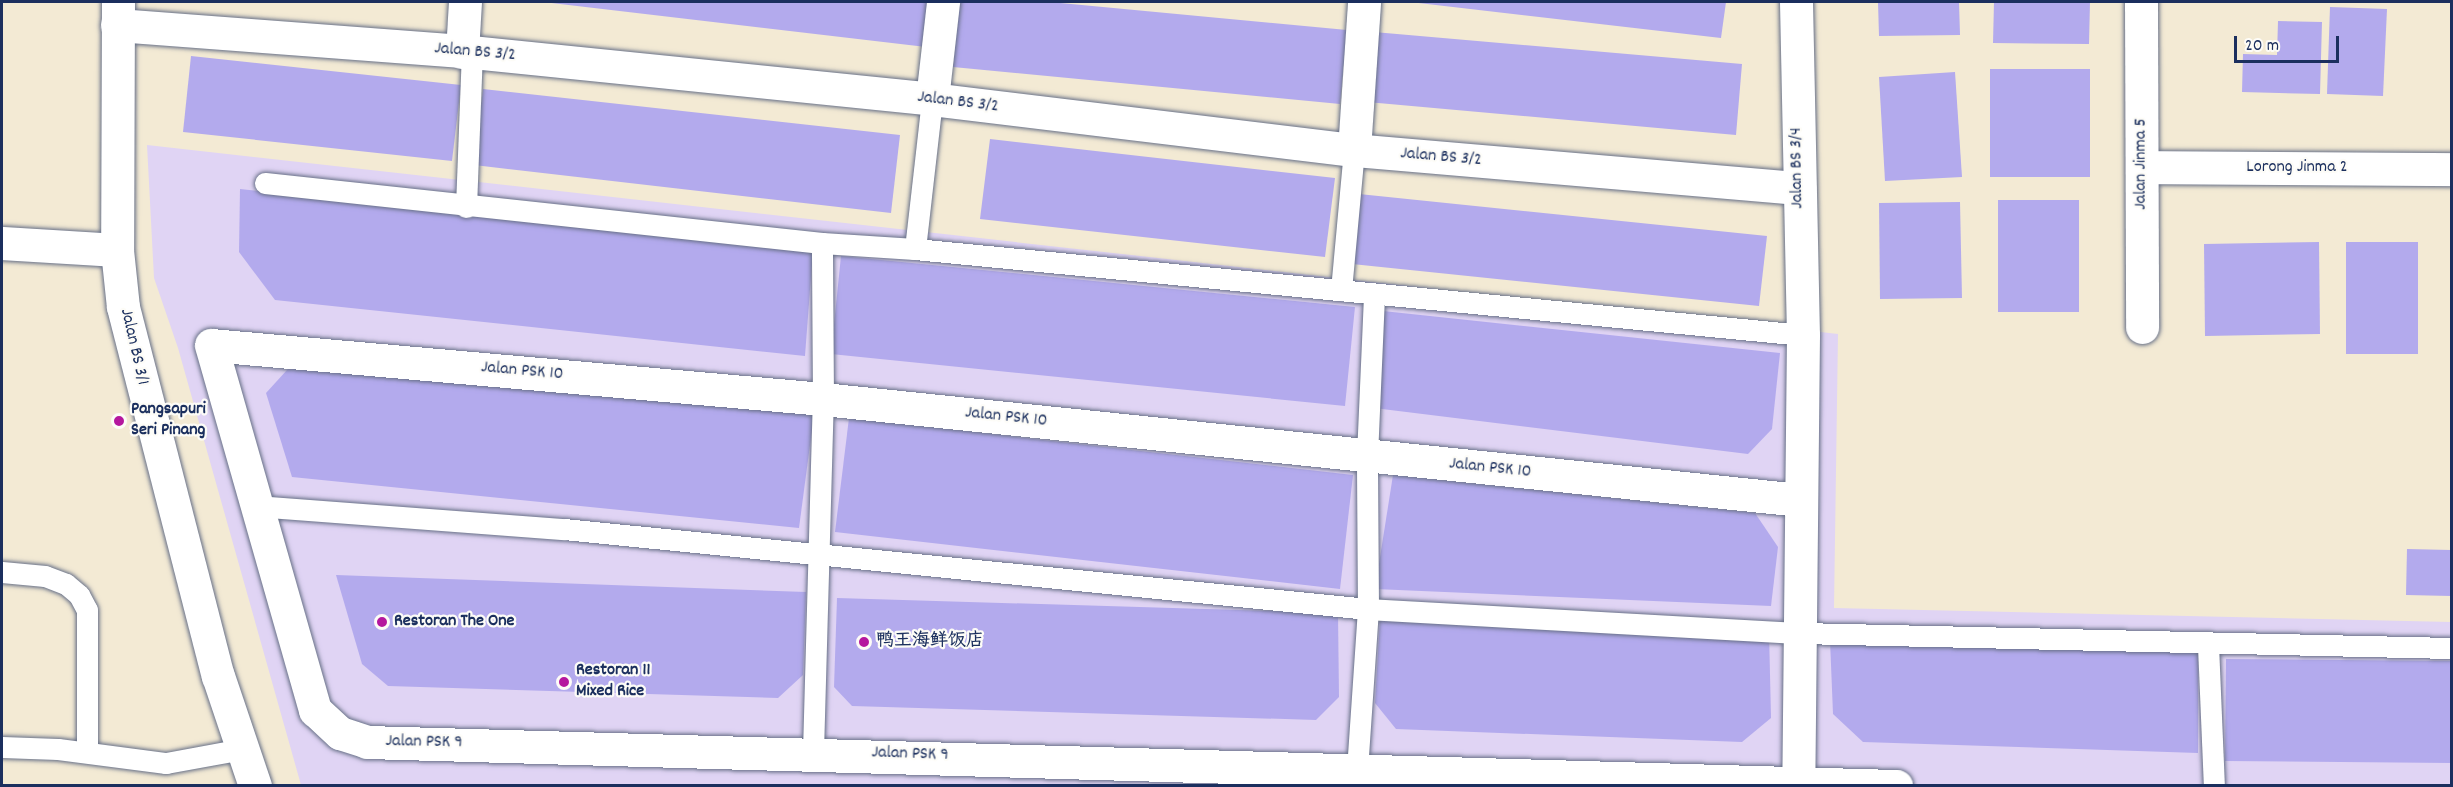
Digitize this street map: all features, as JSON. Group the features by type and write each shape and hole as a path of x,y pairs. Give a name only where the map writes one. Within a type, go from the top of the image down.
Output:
{"street":[{"path":"465,2 467,52"},
{"path":"932,99 943,2"},
{"path":"1354,150 1364,2"},
{"name":"Jalan BS 3/4","path":"1796,2 1798,188 1803,335 1798,784"},
{"name":"Jalan Jinma 5","path":"2141,2 2142,327"},
{"name":"Jalan BS 3/2","path":"117,13 467,52 932,99 1354,150 1798,188"},
{"name":"Jalan BS 3/1","path":"117,13 117,250 123,307 168,494 231,725 255,786"},
{"name":"Lorong Jinma 2","path":"2143,167 2451,169"},
{"path":"2,243 117,250"},
{"name":"Jalan PSK 10","path":"211,345 823,399 1800,500"},
{"name":"Jalan PSK 9","path":"211,345 315,710 340,733 367,742 813,752 1896,786"}],"lane":[{"path":"466,207 467,52"},
{"path":"915,249 932,99"},
{"path":"1341,290 1354,150"},
{"path":"265,183 466,207 822,243 915,249 1803,335"},
{"path":"813,752 823,399 822,243"},
{"path":"1357,770 1368,609 1367,456 1374,295"},
{"path":"256,506 820,553 1368,609 1800,633 2208,645 2451,648"},
{"path":"2,572 45,576 66,584 79,594 87,610 87,752"},
{"path":"2208,645 2214,786"},
{"path":"2,747 87,752 126,760 166,763 242,749"}],"shaded area":[{"path":"147,145 1838,334 1834,608 2451,622 2451,785 301,785 178,348 154,278"}],"building":[{"path":"543,2 931,2 926,47"},
{"path":"959,2 1050,2 1347,30 1340,104 953,67"},
{"path":"1410,2 1726,2 1721,38"},
{"path":"1878,2 1959,2 1960,35 1879,36"},
{"path":"1994,2 2090,2 2089,44 1993,43"},
{"path":"2330,7 2387,9 2383,96 2327,94"},
{"path":"2278,21 2322,22 2320,94 2242,92 2243,54 2277,55"},
{"path":"1374,32 1742,64 1736,135 1367,102"},
{"path":"191,56 461,85 452,161 183,132"},
{"path":"1990,69 2090,69 2090,177 1990,177"},
{"path":"1955,72 1962,177 1885,181 1879,77"},
{"path":"483,89 900,135 891,213 474,165"},
{"path":"990,139 1335,178 1325,257 980,219"},
{"path":"240,189 813,250 805,356 275,300 239,252"},
{"path":"1359,194 1767,236 1759,306 1352,264"},
{"path":"1998,200 2079,200 2079,312 1998,312"},
{"path":"1960,202 1962,298 1880,299 1879,203"},
{"path":"2319,242 2320,334 2205,336 2204,244"},
{"path":"2346,242 2418,242 2418,354 2346,354"},
{"path":"841,256 1355,307 1345,406 831,354"},
{"path":"1383,311 1780,353 1772,429 1748,454 1374,408"},
{"path":"297,359 814,415 799,528 292,477 266,393"},
{"path":"849,418 1353,475 1340,589 835,532"},
{"path":"1393,475 1755,513 1778,547 1771,606 1375,589"},
{"path":"2407,549 2451,550 2451,596 2406,595"},
{"path":"336,575 806,592 803,675 778,698 388,686 362,664"},
{"path":"837,598 1338,613 1339,697 1316,720 852,706 834,687"},
{"path":"1380,619 1769,631 1771,718 1742,742 1396,729 1375,703"},
{"path":"1830,640 2198,650 2198,753 1863,742 1833,714"},
{"path":"2226,659 2451,661 2451,763 2225,761"}],"place":[{"name":"Pangsapuri Seri Pinang","path":"119,421"},
{"name":"Restoran The One","path":"382,622"},
{"name":"鸭王海鲜饭店","path":"864,642"},
{"name":"Restoran 11 Mixed Rice","path":"564,682"}]}
